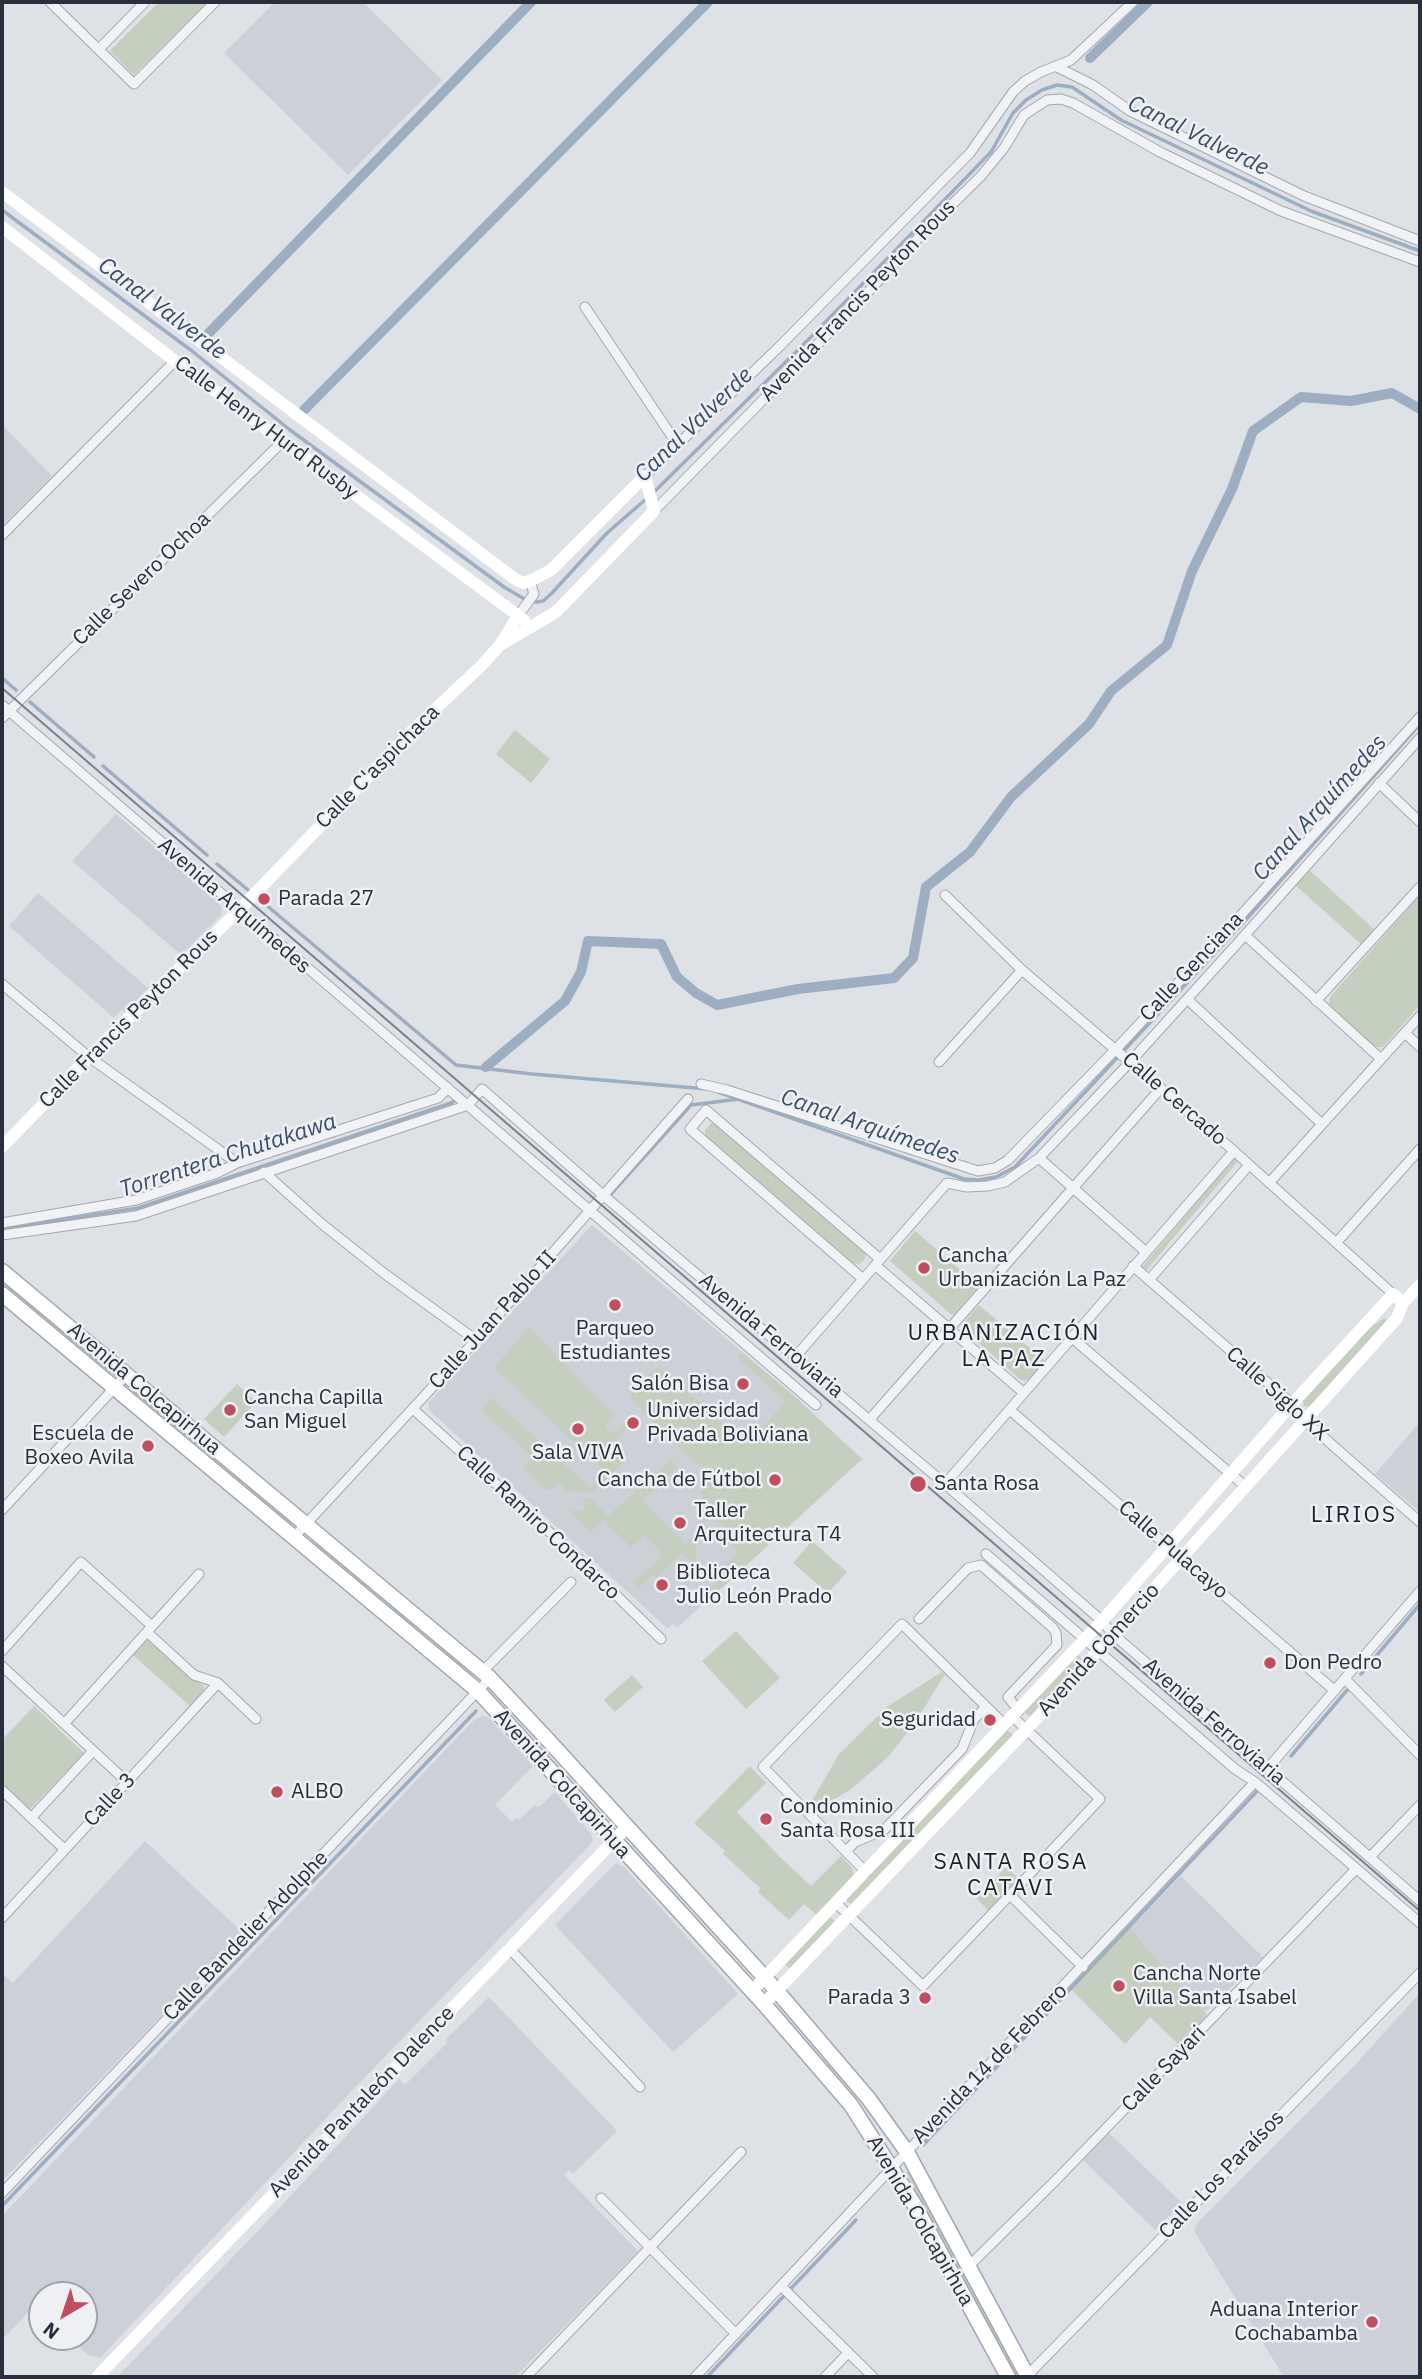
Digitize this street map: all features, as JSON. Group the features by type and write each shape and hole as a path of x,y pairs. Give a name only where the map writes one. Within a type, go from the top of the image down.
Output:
{"main road":[{"name":"Avenida Colcapirhua","path":"2,1271 486,1675 627,1827 844,2068 906,2152 970,2266 1027,2377"},
{"name":"Avenida Colcapirhua","path":"2,1294 478,1691 764,2004 851,2105 892,2167 1008,2377"}],"street":[{"path":"51,2 134,84 215,2"},
{"path":"99,49 145,2"},
{"path":"522,612 532,588 647,481 677,444 770,356 970,153 1013,92 1031,77 1057,67 1082,51 1133,2"},
{"path":"1057,67 1093,85 1130,111 1304,196 1420,241"},
{"name":"Avenida Francis Peyton Rous","path":"653,506 856,306 919,237 981,176 1004,148 1024,114 1047,100 1061,99 1073,103 1160,152 1281,211 1420,262"},
{"name":"Calle Henry Hurd Rusby","path":"2,192 515,579 532,588"},
{"name":"Calle Henry Hurd Rusby","path":"2,227 283,441 522,612 533,626"},
{"path":"585,307 677,444"},
{"path":"2,535 175,361"},
{"name":"Calle Severo Ochoa","path":"4,711 283,441"},
{"path":"647,481 653,506"},
{"name":"Calle C'aspichaca","path":"499,645 556,612 653,506"},
{"name":"Calle C'aspichaca","path":"256,890 499,645 522,612"},
{"name":"Avenida Arquímedes","path":"4,711 468,1105"},
{"name":"Calle Genciana","path":"877,1262 947,1183 967,1187 1005,1182 1038,1158 1232,925 1420,717"},
{"name":"Calle Genciana","path":"701,1084 978,1171 995,1168 1008,1160 1186,999 1420,738"},
{"path":"1379,783 1420,822"},
{"path":"1316,1001 1420,887"},
{"name":"Calle Francis Peyton Rous","path":"2,1147 256,890"},
{"name":"Calle Cercado","path":"944,895 1021,970 1234,1151 1403,1303"},
{"path":"1245,935 1381,1059"},
{"path":"939,1062 1021,970"},
{"path":"2,984 89,1057 237,1163"},
{"path":"1186,999 1322,1125"},
{"path":"1269,1184 1420,1016"},
{"path":"1405,1033 1420,1047"},
{"path":"2,1223 136,1200 217,1173 237,1163 438,1098 448,1088"},
{"path":"870,1419 1161,1088"},
{"name":"Avenida Ferroviaria","path":"817,1405 468,1105 482,1089 603,1195 946,1483 1102,1621 1113,1634 1420,1901"},
{"name":"Calle Juan Pablo II","path":"294,1537 476,1340 688,1099"},
{"path":"2,1235 136,1216 468,1105"},
{"path":"863,1279 690,1129 706,1111 1024,1394"},
{"path":"1335,1243 1420,1149"},
{"path":"946,1483 1234,1151"},
{"path":"1038,1158 1146,1252"},
{"path":"1149,1280 1249,1165"},
{"path":"264,1172 322,1224 385,1274 476,1340"},
{"path":"796,1356 877,1262"},
{"name":"Calle Siglo XX","path":"1133,1266 1292,1404 1305,1421 1420,1522"},
{"name":"Avenida Comercio","path":"764,2004 1098,1651 1397,1318 1403,1303 1420,1284"},
{"name":"Avenida Comercio","path":"752,1991 1086,1639 1292,1404 1393,1294"},
{"path":"1070,1337 1246,1487"},
{"path":"2,1510 127,1374"},
{"name":"Calle Ramiro Condarco","path":"413,1409 574,1554 661,1639"},
{"name":"Calle Pulacayo","path":"1010,1410 1335,1691"},
{"name":"Avenida Ferroviaria","path":"986,1554 1235,1769 1255,1782 1420,1923"},
{"path":"2,1651 81,1562 194,1675 218,1683 256,1719"},
{"path":"919,1619 968,1568 981,1565 1053,1628 1057,1645 1008,1697 1012,1718"},
{"path":"64,1724 199,1574"},
{"name":"Calle Bandelier Adolphe","path":"2,2193 478,1691 486,1675 571,1582"},
{"path":"1268,1768 1420,1591"},
{"path":"836,1903 923,1986 1100,1799 1012,1718 986,1707 902,1624 763,1767 866,1872"},
{"path":"2,1666 127,1782"},
{"path":"1345,1679 1420,1755"},
{"name":"Calle 3","path":"2,1918 218,1683"},
{"path":"846,1851 855,1842 884,1830 962,1749 974,1720 986,1707"},
{"path":"32,1818 93,1751"},
{"name":"Avenida 14 de Febrero","path":"695,2377 1255,1782"},
{"path":"2,1791 64,1849"},
{"path":"1370,1857 1420,1805"},
{"name":"Avenida Pantaleón Dalence","path":"97,2377 627,1827"},
{"name":"Calle Sayari","path":"970,2266 1356,1869"},
{"path":"1010,1895 1083,1966"},
{"path":"509,1948 640,2087"},
{"name":"Calle Los Paraísos","path":"1027,2377 1420,1973"},
{"path":"526,2377 741,2152"},
{"path":"601,2198 736,2334"},
{"path":"781,2286 873,2377"},
{"path":"825,2377 848,2353"}],"shaded area":[{"path":"275,2 363,2 442,80 348,175 224,53"},
{"path":"2,425 52,476 2,526"},
{"path":"116,814 218,902 222,909 221,915 181,955 72,861"},
{"path":"38,893 148,988 125,1012 122,1009 114,1018 9,926"},
{"name":"Universidad Privada Boliviana","path":"592,1225 793,1395 862,1459 677,1628 673,1624 667,1628 429,1410 428,1403"},
{"path":"1420,1422 1420,1512 1375,1474"},
{"path":"483,1716 489,1718 533,1766 495,1805 512,1822 516,1818 519,1820 535,1805 538,1808 555,1792 591,1834 593,1840 589,1846 365,2077 100,2358 84,2351 98,2351 98,2281 28,2281 28,2312 2,2340 2,2216 474,1720"},
{"path":"145,1841 242,1932 2,2181 2,1974 13,1983"},
{"path":"616,1863 624,1867 738,1994 673,2052 555,1925"},
{"path":"1181,1876 1263,1957 1205,2012 1130,1928"},
{"path":"1420,1993 1420,2377 1284,2377 1194,2231 1198,2222 1356,2064"},
{"path":"489,1997 617,2131 573,2174 569,2170 564,2175 638,2251 586,2305 515,2377 117,2377 260,2229 399,2079 405,2085 448,2042 446,2039"},
{"path":"1109,2133 1182,2203 1155,2230 1083,2160"}],"green space":[{"path":"159,2 207,2 134,75 110,51"},
{"path":"515,730 550,759 531,783 496,754"},
{"path":"1308,869 1375,930 1362,945 1294,884"},
{"path":"1420,895 1420,1005 1383,1047 1375,1047 1329,1005 1330,997"},
{"path":"711,1123 716,1124 864,1250 864,1260 859,1264 853,1263 705,1135 705,1130"},
{"path":"1234,1158 1238,1161 1146,1271 1142,1267"},
{"path":"915,1231 979,1286 953,1316 890,1261"},
{"path":"2,1279 112,1371 109,1376 2,1287"},
{"path":"979,1305 1045,1361 1029,1381 1021,1380 964,1330 964,1322"},
{"path":"1385,1318 1388,1322 1311,1407 1304,1406 1303,1400 1369,1328"},
{"path":"529,1327 615,1416 605,1426 613,1434 623,1424 628,1428 608,1448 624,1462 593,1492 567,1491 558,1482 552,1489 546,1490 523,1468 533,1457 481,1411 492,1398 590,1488 606,1472 494,1368"},
{"path":"742,1353 793,1395 862,1459 710,1599 704,1593 728,1573 723,1567 738,1552 725,1538 729,1534 713,1516 702,1526 702,1486 711,1481 712,1472 708,1467 694,1463 628,1397 658,1366 746,1444 786,1402 738,1358"},
{"name":"Cancha Capilla San Miguel","path":"237,1384 256,1402 224,1437 204,1419"},
{"path":"134,1388 294,1520 290,1525 130,1393"},
{"path":"671,1460 677,1467 643,1501 685,1544 695,1535 697,1566 688,1585 682,1578 694,1564 682,1553 658,1577 653,1574 639,1588 634,1582 661,1557 661,1552 644,1535 631,1547 603,1520 591,1532 570,1511 584,1510 583,1497 592,1500 608,1516"},
{"path":"317,1540 476,1671 472,1675 313,1545"},
{"path":"812,1541 847,1572 828,1593 793,1563"},
{"path":"736,1631 780,1678 746,1709 702,1661"},
{"path":"148,1639 189,1677 204,1686 204,1690 190,1706 133,1655"},
{"path":"1078,1655 1083,1660 1030,1717 1024,1712"},
{"path":"942,1672 945,1674 915,1723 887,1758 850,1790 813,1811 809,1806 839,1754 888,1706"},
{"path":"632,1675 643,1687 615,1712 604,1700"},
{"path":"34,1706 84,1753 28,1811 2,1786 2,1740"},
{"path":"1007,1730 1013,1735 852,1905 846,1900"},
{"path":"750,1766 766,1783 737,1812 780,1857 811,1886 841,1856 852,1868 854,1877 817,1915 804,1904 789,1920 758,1892 760,1888 723,1854 725,1851 694,1823"},
{"path":"1006,1867 1019,1879 989,1911 977,1899"},
{"path":"829,1916 835,1921 790,1969 785,1964"},
{"path":"1130,1928 1207,2015 1179,2045 1150,2017 1125,2044 1071,1989"},
{"path":"911,2168 1019,2373 1014,2377 906,2173"}],"waterway":[{"path":"204,338 531,2"},
{"path":"304,410 708,2"},
{"path":"1090,58 1148,2"},
{"name":"Canal Valverde","path":"652,494 807,341 991,152 1013,113 1026,100 1057,85 1072,87 1121,120 1311,211 1420,251"},
{"name":"Canal Valverde","path":"2,210 192,351 290,430 504,587 526,600 543,601 607,533 646,499"},
{"path":"486,1067 565,1001 581,972 588,941 661,944 677,977 696,993 717,1005 798,989 894,978 913,958 926,887 970,852 1011,797 1089,724 1111,691 1167,645 1192,571 1232,489 1253,431 1301,397 1351,401 1392,393 1420,409"},
{"name":"Canal Arquímedes","path":"2,678 16,690"},
{"name":"Canal Arquímedes","path":"30,702 94,757"},
{"name":"Canal Arquímedes","path":"718,1092 964,1179 996,1177 1015,1167 1242,924 1420,724"},
{"name":"Canal Arquímedes","path":"103,766 207,855"},
{"name":"Canal Arquímedes","path":"217,864 248,890"},
{"name":"Canal Arquímedes","path":"259,899 456,1065 707,1089"},
{"name":"Torrentera Chutakawa","path":"2,1229 138,1208 451,1103 459,1098"},
{"path":"610,1195 691,1105 739,1099"},
{"path":"1361,1674 1420,1604"},
{"path":"1291,1756 1348,1689"},
{"path":"2,2206 476,1711"},
{"path":"923,2145 1258,1790"},
{"path":"707,2377 856,2220"}],"tram line":[{"path":"2,688 1420,1911"}],"place":[{"name":"Parada 27","path":"264,899"},
{"name":"Cancha Urbanización La Paz","path":"924,1268"},
{"name":"Parqueo Estudiantes","path":"615,1305"},
{"name":"Salón Bisa","path":"743,1384"},
{"name":"Cancha Capilla San Miguel","path":"230,1410"},
{"name":"Universidad Privada Boliviana","path":"633,1423"},
{"name":"Sala VIVA","path":"578,1429"},
{"name":"Escuela de Boxeo Avila","path":"148,1446"},
{"name":"Cancha de Fútbol","path":"775,1480"},
{"name":"Santa Rosa","path":"918,1484"},
{"name":"Taller Arquitectura T4","path":"680,1523"},
{"name":"Biblioteca Julio León Prado","path":"662,1585"},
{"name":"Don Pedro","path":"1270,1663"},
{"name":"Seguridad","path":"990,1720"},
{"name":"ALBO","path":"277,1792"},
{"name":"Condominio Santa Rosa III","path":"766,1819"},
{"name":"Cancha Norte Villa Santa Isabel","path":"1119,1986"},
{"name":"Parada 3","path":"925,1998"},
{"name":"Aduana Interior Cochabamba","path":"1372,2322"}],"district":[{"name":"URBANIZACIÓN LA PAZ","path":"1004,1346"},
{"name":"LIRIOS","path":"1354,1515"},
{"name":"SANTA ROSA CATAVI","path":"1011,1875"}]}
